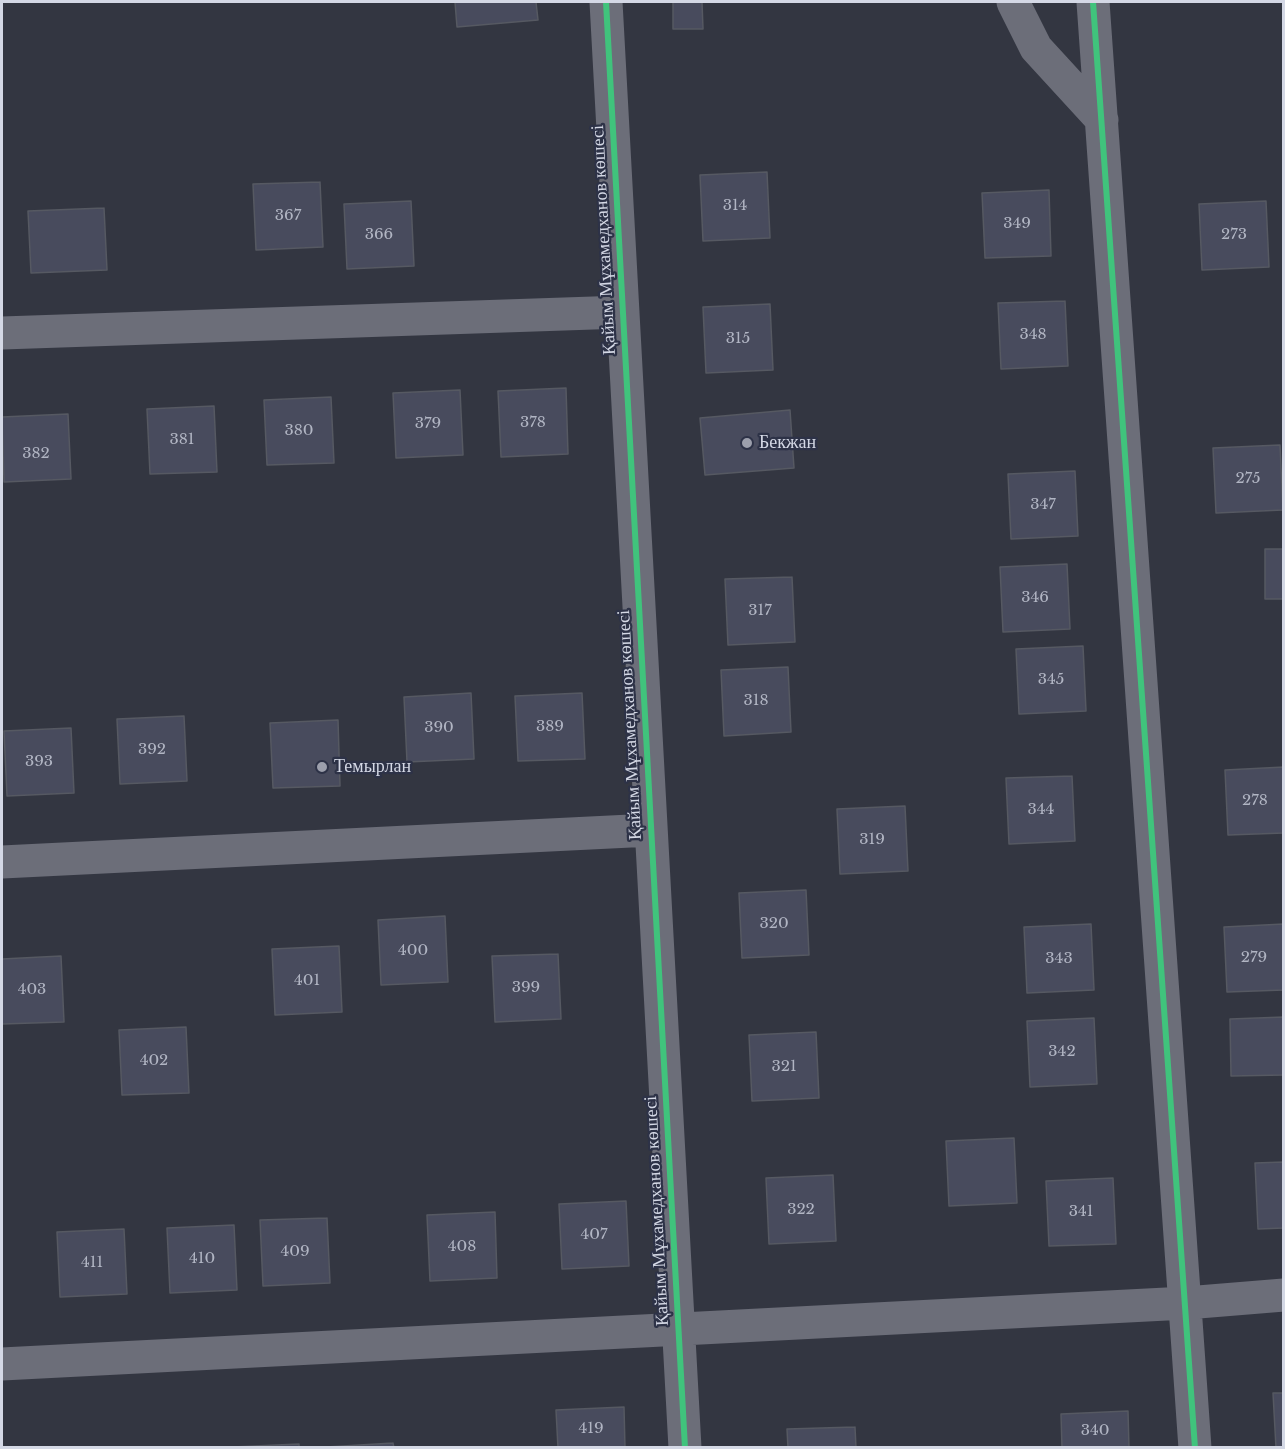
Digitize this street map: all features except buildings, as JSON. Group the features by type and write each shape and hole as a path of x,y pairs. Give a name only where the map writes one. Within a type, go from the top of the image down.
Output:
{"street":[{"name":"Қайым Мұхамедханов көшесі","path":"606,2 685,1448"},
{"path":"1013,2 1036,48 1102,120"},
{"path":"1093,2 1195,1448"},
{"path":"2,333 623,312"},
{"path":"2,862 651,830"},
{"path":"2,1364 678,1327 1186,1303 1284,1295"}],"cycle path":[{"path":"606,2 685,1448"},
{"path":"1093,2 1195,1448"}],"place":[{"name":"Бекжан","path":"747,443"},
{"name":"Темырлан","path":"322,767"}]}
